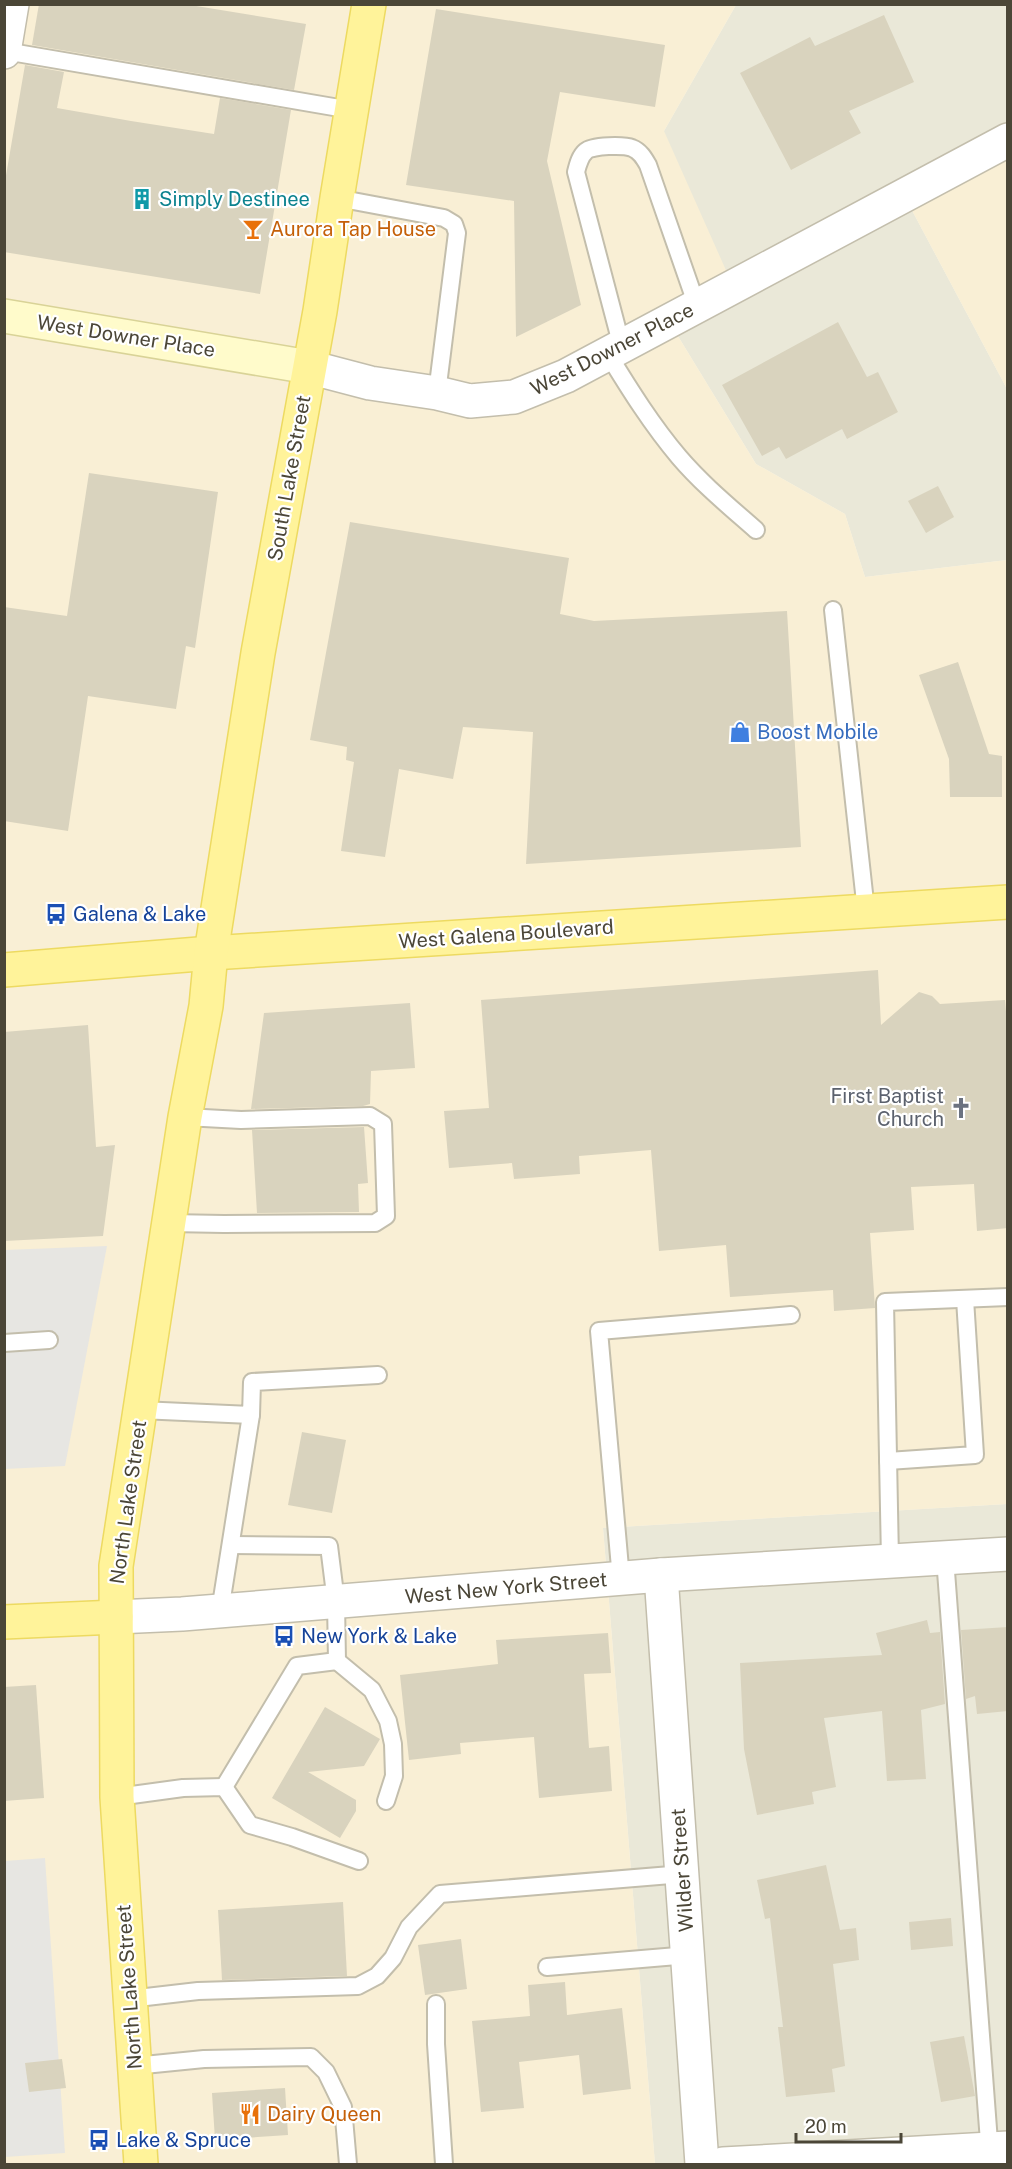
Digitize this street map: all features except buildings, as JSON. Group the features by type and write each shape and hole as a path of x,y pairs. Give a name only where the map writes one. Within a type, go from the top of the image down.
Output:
{"main road":[{"name":"South Lake Street","path":"211,953 258,653 320,311 369,4"},
{"name":"West Galena Boulevard","path":"4,970 211,953 1008,902"},
{"name":"North Lake Street","path":"141,2164 117,1797 116,1566 185,1117 206,1006 211,953"},
{"name":"West New York Street","path":"4,1622 116,1617"}],"street":[{"path":"5,51 12,4"},
{"name":"West Downer Place","path":"4,316 309,367 370,383 437,393 470,401 514,397 566,376 1008,140"},
{"name":"West New York Street","path":"116,1617 220,1611 661,1575 1008,1554"},
{"name":"Wilder Street","path":"661,1575 702,2164"},
{"path":"723,2164 996,2154"}],"lane":[{"path":"5,51 351,110"},
{"path":"697,306 643,155 631,147 592,147 585,151 578,162 576,172 615,350 633,396 679,457 709,489 756,530"},
{"path":"337,198 444,218 454,224 457,233 437,393"},
{"path":"833,610 866,911"},
{"path":"169,1222 375,1223 386,1216 382,1124 370,1116 241,1120 185,1117"},
{"path":"890,1560 885,1302 1008,1297"},
{"path":"888,1461 975,1455 965,1299"},
{"path":"621,1579 599,1331 791,1315"},
{"path":"4,1343 50,1340"},
{"path":"220,1611 251,1415 252,1382 378,1375"},
{"path":"140,1410 251,1415"},
{"path":"231,1545 329,1546 336,1602 337,1661"},
{"path":"945,1558 996,2154"},
{"path":"224,1787 297,1666 337,1661 372,1690 388,1721 393,1744 394,1776 386,1801"},
{"path":"117,1797 183,1788 224,1787"},
{"path":"224,1787 250,1826 359,1861"},
{"path":"129,2000 198,1991 357,1986 377,1976 393,1958 409,1927 440,1893 683,1874"},
{"path":"547,1967 688,1955"},
{"path":"436,2004 436,2044 444,2164"},
{"path":"134,2066 204,2059 311,2057 326,2072 344,2108 348,2164"}],"shaded area":[{"path":"5,5 736,5 664,131 737,295 673,328 756,464 845,514 865,577 1007,560 1007,1504 603,1528 655,2164 5,2164"},
{"path":"736,5 1007,5 1007,149 907,201 1007,389 1007,560 865,577 845,514 756,464 673,328 664,131"},
{"path":"1007,149 1007,389 907,201"},
{"path":"107,1246 65,1466 5,1469 5,1250"},
{"path":"1007,1504 1007,2164 655,2164 603,1528"},
{"path":"45,1858 65,2153 5,2157 5,1861"}],"place":[{"name":"Simply Destinee","path":"142,199"},
{"name":"Aurora Tap House","path":"253,229"},
{"name":"Boost Mobile","path":"740,732"},
{"name":"Galena & Lake","path":"56,914"},
{"name":"First Baptist Church","path":"961,1108"},
{"name":"New York & Lake","path":"284,1636"},
{"name":"Dairy Queen","path":"250,2114"},
{"name":"Lake & Spruce","path":"99,2140"}]}
